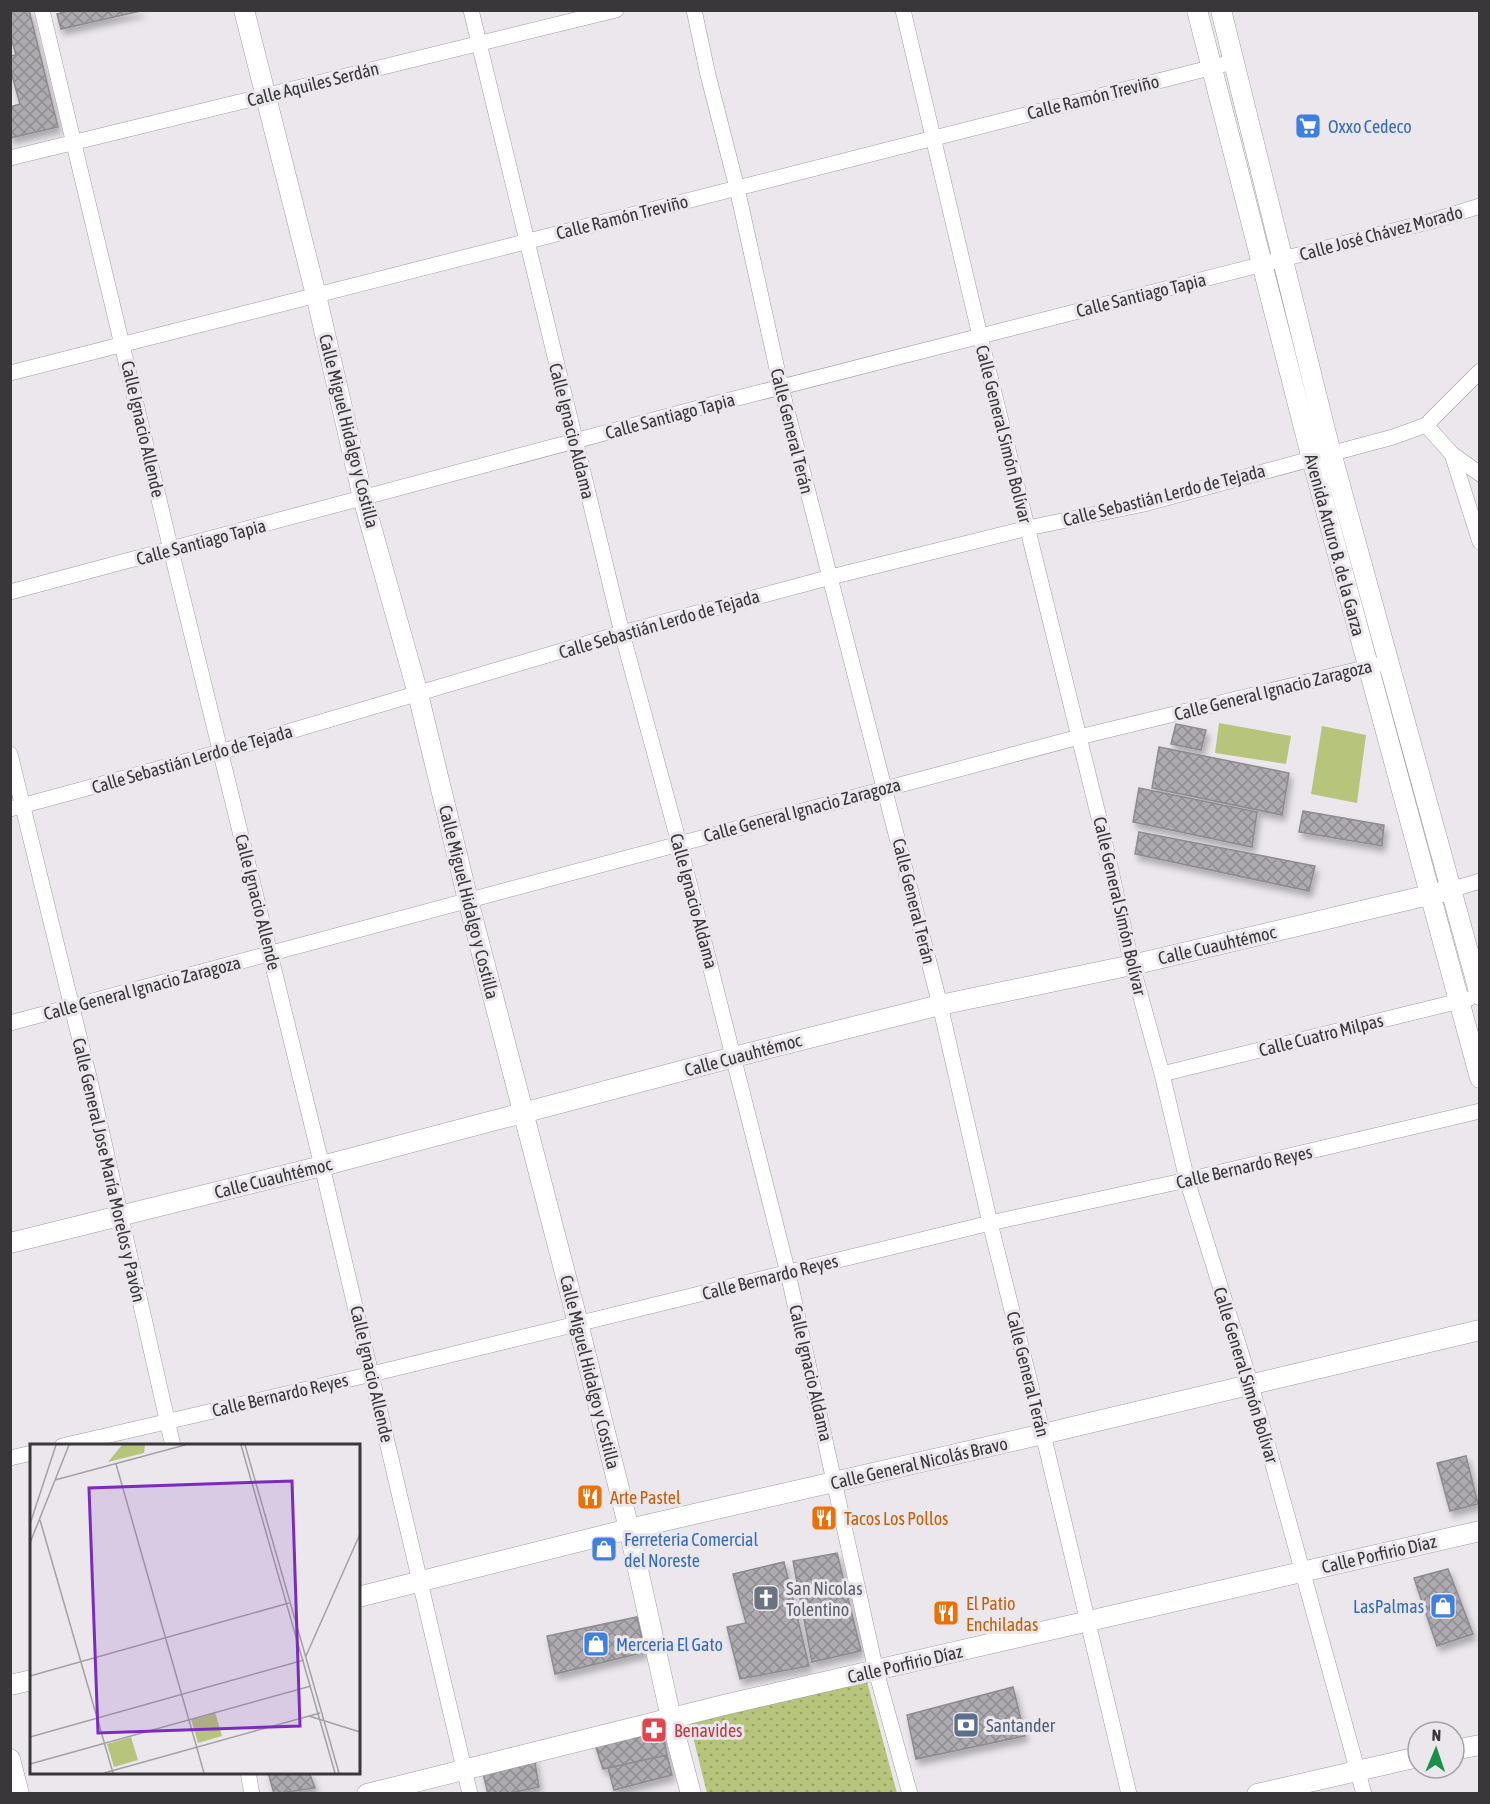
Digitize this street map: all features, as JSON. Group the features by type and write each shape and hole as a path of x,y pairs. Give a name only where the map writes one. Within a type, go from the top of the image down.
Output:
{"street":[{"name":"Calle Ignacio Allende","path":"42,10 372,1374 470,1794"},
{"name":"Calle Miguel Hidalgo y Costilla","path":"244,10 316,295 363,498 418,693 468,900 578,1323 691,1794"},
{"name":"Calle Ignacio Aldama","path":"471,10 525,242 622,633 679,843 788,1273 876,1671 910,1794"},
{"name":"Calle Aquiles Serdán","path":"10,158 616,10"},
{"name":"Calle General Terán","path":"694,10 781,387 940,1005 990,1223 1129,1794"},
{"name":"Calle General Simón Bolívar","path":"903,10 1132,965 1162,1074 1187,1180 1251,1385 1364,1794"},
{"name":"Avenida Arturo B. de la Garza","path":"1197,10 1312,459 1479,1078"},
{"name":"Avenida Arturo B. de la Garza","path":"1221,10 1332,454 1479,995"},
{"name":"Calle Ramón Treviño","path":"10,373 1233,62"},
{"name":"Calle José Chávez Morado","path":"1262,264 1479,206"},
{"name":"Calle Santiago Tapia","path":"10,592 574,441 1262,264"},
{"path":"1479,371 1426,425 1452,454 1479,474"},
{"name":"Calle Sebastián Lerdo de Tejada","path":"16,807 220,752 622,633 831,577 1028,528 1144,504 1383,440 1426,425"},
{"path":"1452,454 1469,503 1479,542"},
{"name":"Calle General Ignacio Zaragoza","path":"10,1023 1079,737 1387,662"},
{"name":"Calle General Jose María Morelos y Pavón","path":"10,754 16,807 90,1081 173,1444"},
{"name":"Calle Cuauhtémoc","path":"10,1243 322,1166 940,1005 1132,965 1450,890 1479,881"},
{"name":"Calle Cuatro Milpas","path":"1162,1074 1479,995"},
{"name":"Calle Bernardo Reyes","path":"70,1444 372,1374 990,1223 1187,1180 1479,1111"},
{"name":"Calle General Nicolás Bravo","path":"360,1596 629,1529 1043,1434 1479,1330"},
{"path":"10,1458 30,1453"},
{"name":"Calle Porfirio Díaz","path":"367,1794 671,1718 1479,1531"},
{"path":"10,1685 30,1680"},
{"path":"10,1759 18,1794"},
{"path":"1257,1794 1406,1760"},
{"path":"248,1774 252,1794"}],"green space":[{"path":"1219,723 1291,736 1286,764 1215,753"},
{"path":"1322,726 1366,735 1357,803 1311,794"},
{"path":"866,1678 897,1793 707,1793 689,1721"}],"building":[{"path":"10,10 29,10 58,127 10,138 10,107 20,104 10,68 10,56 16,55 10,34"},
{"path":"71,10 141,11 61,29 57,14"},
{"path":"1176,724 1206,730 1201,750 1171,744"},
{"path":"1159,747 1289,773 1282,815 1152,788"},
{"path":"1139,788 1257,812 1252,847 1133,822"},
{"path":"1303,811 1384,825 1382,846 1299,832"},
{"path":"1139,832 1315,866 1309,891 1135,854"},
{"path":"1466,1456 1478,1504 1450,1511 1437,1463"},
{"path":"837,1553 861,1651 812,1662 793,1561"},
{"name":"San Nicolas Tolentino","path":"784,1562 809,1666 740,1679 727,1627 746,1623 733,1574"},
{"name":"LasPalmas","path":"1448,1569 1473,1634 1437,1646 1414,1578"},
{"name":"Merceria El Gato","path":"637,1617 645,1652 555,1674 547,1636"},
{"name":"Santander","path":"1013,1687 1025,1736 916,1759 907,1715"},
{"path":"661,1722 667,1755 603,1769 593,1738"},
{"path":"667,1755 672,1775 614,1790 608,1768"},
{"path":"534,1757 539,1787 506,1794 488,1794 482,1769"},
{"path":"269,1774 310,1774 315,1788 274,1794"}],"place":[{"name":"Oxxo Cedeco","path":"1308,126"},
{"name":"Arte Pastel","path":"590,1497"},
{"name":"Tacos Los Pollos","path":"824,1518"},
{"name":"Ferreteria Comercial del Noreste","path":"604,1549"},
{"name":"San Nicolas Tolentino","path":"766,1598"},
{"name":"LasPalmas","path":"1443,1606"},
{"name":"El Patio Enchiladas","path":"946,1613"},
{"name":"Merceria El Gato","path":"596,1644"},
{"name":"Santander","path":"966,1725"},
{"name":"Benavides","path":"654,1730"}]}
